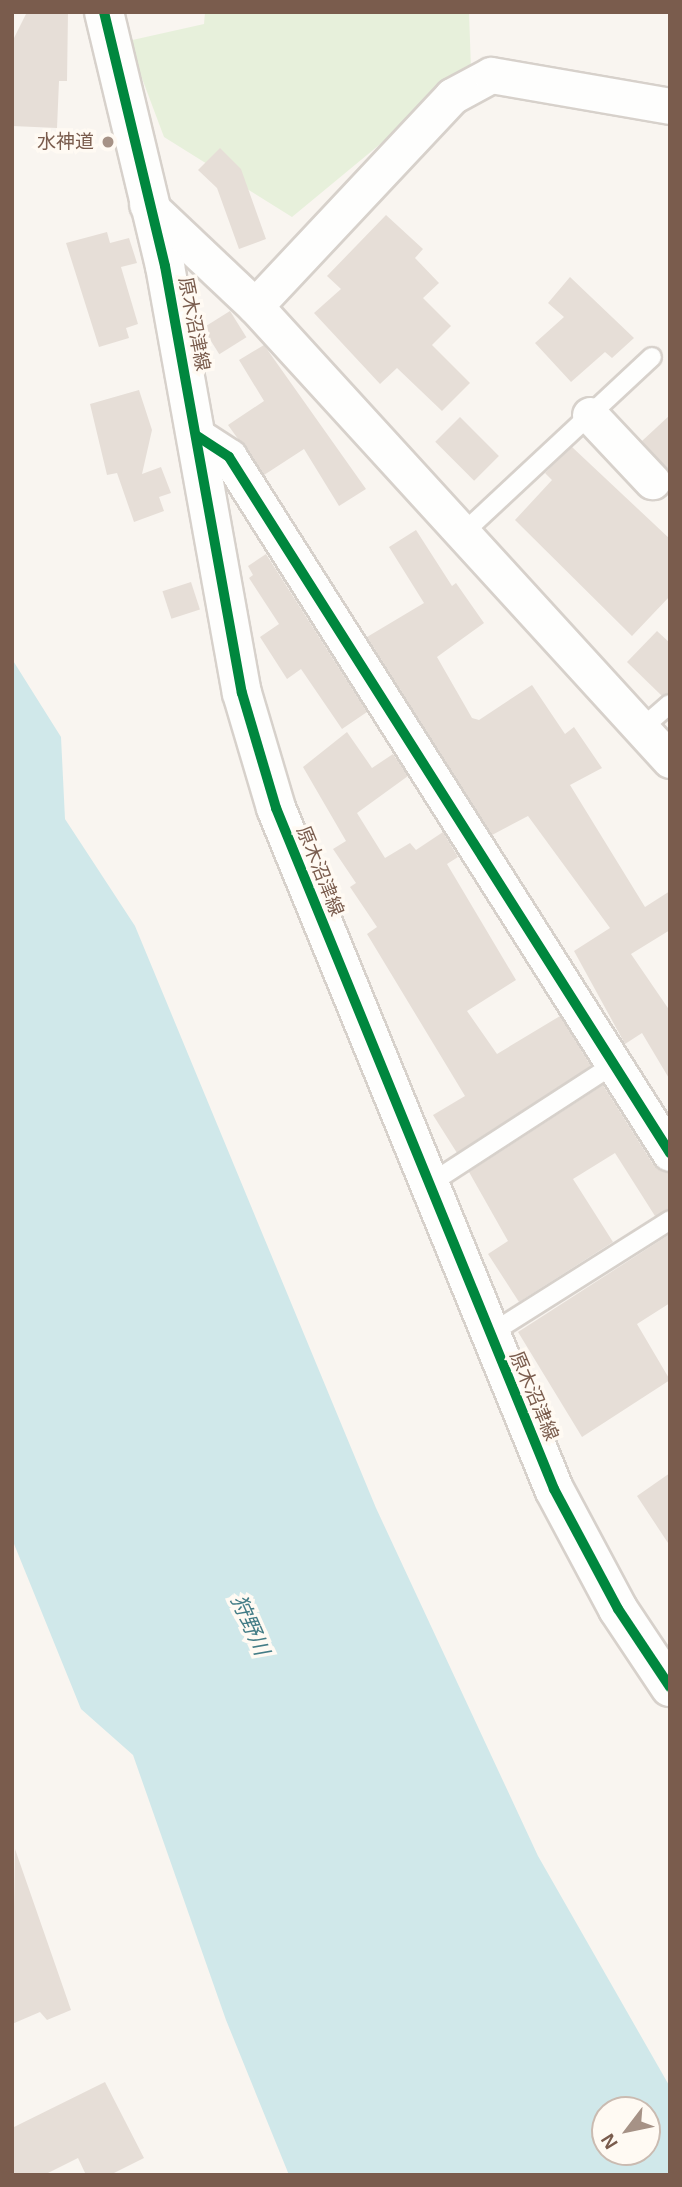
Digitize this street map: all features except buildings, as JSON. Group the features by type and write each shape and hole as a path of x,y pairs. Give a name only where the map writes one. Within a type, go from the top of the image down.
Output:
{"main road":[{"name":"原木沼津線","path":"104,12 147,204 165,266 242,693 276,808 554,1489 618,1609 670,1687"}],"street":[{"path":"256,306 452,96 491,75 670,106"},
{"path":"147,204 256,306 461,534 670,760"},
{"path":"590,415 652,481"},
{"path":"197,436 229,457 670,1153"}],"lane":[{"path":"461,534 652,358"},
{"path":"641,729 670,704"},
{"path":"428,1185 613,1065"},
{"path":"490,1334 670,1220"}],"green space":[{"path":"205,12 469,12 471,69 292,217 164,137 128,41 204,24"}],"water":[{"name":"狩野川","path":"12,659 61,737 65,819 135,926 376,1508 538,1856 670,2087 670,2175 289,2175 226,2020 133,1755 81,1709 12,1539"}],"cycle path":[{"path":"104,12 165,266 242,693 276,808 554,1489 618,1609 670,1687"},
{"path":"197,436 229,457 670,1153"}],"place":[{"name":"水神道","path":"108,142"}]}
